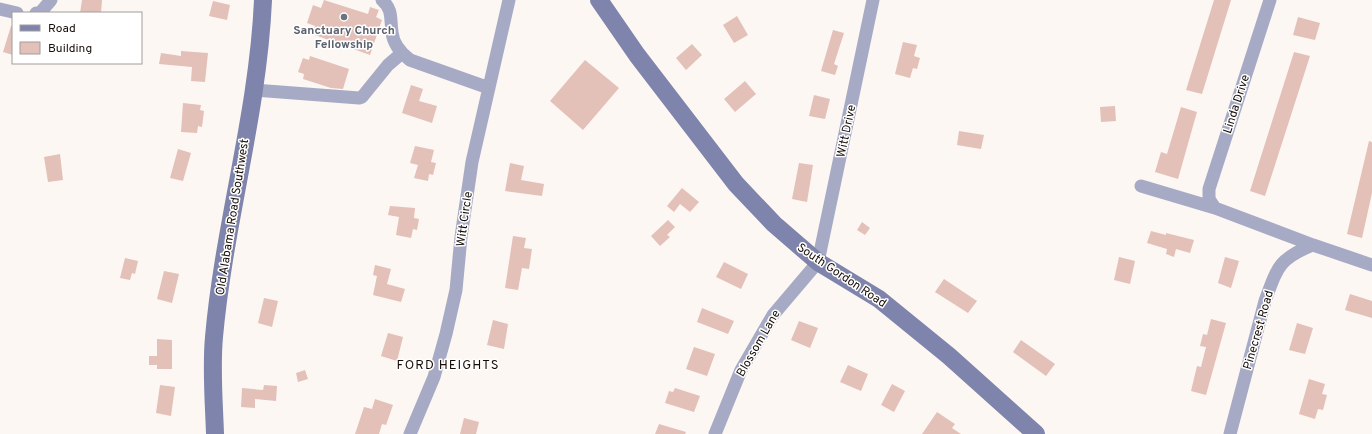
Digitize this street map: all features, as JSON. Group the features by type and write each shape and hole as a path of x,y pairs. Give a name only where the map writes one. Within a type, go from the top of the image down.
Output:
{"street":[{"path":"41,12 50,0"},
{"name":"Old Alabama Road Southwest","path":"215,434 213,338 219,293 254,90 260,47 263,0"},
{"path":"382,0 391,12 392,32 397,47 410,60 489,88"},
{"name":"Witt Circle","path":"410,434 434,377 456,290 461,236 472,162 508,0"},
{"name":"South Gordon Road","path":"599,0 637,55 736,184 774,224 818,262 880,299 949,356 1036,434"},
{"name":"Witt Drive","path":"818,262 873,0"},
{"name":"Linda Drive","path":"1215,208 1209,199 1209,189 1270,0"},
{"path":"0,9 13,12"},
{"path":"254,90 359,98 362,97 388,65 402,53"},
{"path":"1142,186 1215,208 1313,245 1372,265"},
{"name":"Pinecrest Road","path":"1230,434 1265,301 1272,282 1282,262 1294,252 1313,245"},
{"name":"Blossom Lane","path":"715,434 741,370 773,314 818,262"}],"building":[{"path":"82,0 102,0 101,12 80,12"},
{"path":"324,0 368,14 370,7 379,10 376,17 382,20 370,55 312,34 315,26 307,23 313,5 321,8"},
{"path":"1214,0 1231,0 1202,94 1186,90"},
{"path":"213,1 230,5 227,20 209,16"},
{"path":"737,16 748,35 734,43 723,25"},
{"path":"1298,17 1320,23 1315,40 1293,35"},
{"path":"11,26 12,26 12,55 3,52"},
{"path":"833,30 844,33 834,64 838,66 835,75 821,71"},
{"path":"903,42 917,45 914,56 920,58 917,69 913,68 910,78 895,74"},
{"path":"692,44 702,55 686,70 676,58"},
{"path":"181,51 208,53 205,82 191,81 192,67 159,64 161,53 181,56"},
{"path":"1294,52 1310,56 1265,196 1250,191"},
{"path":"310,56 349,69 343,89 331,88 303,79 304,74 298,72 303,58 309,60"},
{"path":"585,60 619,88 583,130 550,101"},
{"path":"745,81 756,94 735,112 724,99"},
{"path":"411,85 423,89 419,101 437,106 432,123 402,113"},
{"path":"814,95 830,99 825,119 809,116"},
{"path":"183,103 201,105 200,110 204,111 202,127 198,126 197,133 181,132"},
{"path":"1115,106 1116,121 1101,122 1100,107"},
{"path":"1181,107 1197,112 1178,179 1155,172 1161,152 1167,154"},
{"path":"959,131 984,135 981,149 957,145"},
{"path":"1369,141 1372,142 1372,193 1362,238 1347,234"},
{"path":"415,146 434,150 431,162 436,163 433,175 429,174 428,181 414,178 418,165 410,163"},
{"path":"178,149 191,153 183,181 170,178"},
{"path":"60,154 63,180 48,182 44,157"},
{"path":"510,163 524,166 521,180 544,184 542,196 505,191"},
{"path":"799,163 813,165 807,202 792,199"},
{"path":"682,188 699,202 690,212 680,204 674,212 667,206"},
{"path":"390,206 415,208 414,218 419,219 417,230 413,229 411,238 396,235 399,217 388,215"},
{"path":"668,220 675,227 667,235 670,237 660,246 651,236"},
{"path":"862,222 870,228 865,235 857,230"},
{"path":"1151,231 1194,240 1190,253 1176,249 1174,257 1166,254 1167,249 1147,243"},
{"path":"513,236 526,238 524,248 532,249 529,269 522,268 518,290 505,288"},
{"path":"1119,257 1135,261 1130,284 1114,280"},
{"path":"1225,257 1239,261 1231,288 1218,283"},
{"path":"125,258 138,261 135,274 132,273 130,280 120,278"},
{"path":"724,262 748,274 741,289 716,277"},
{"path":"375,265 391,269 387,284 405,289 401,302 373,295 377,276 373,275"},
{"path":"164,271 179,274 172,303 157,299"},
{"path":"944,279 977,301 968,313 935,292"},
{"path":"1350,294 1372,301 1372,318 1345,310"},
{"path":"264,298 278,301 272,327 258,323"},
{"path":"702,308 734,321 728,334 697,322"},
{"path":"1211,319 1226,323 1206,395 1191,391 1197,366 1201,367 1206,347 1200,346 1203,334 1207,335"},
{"path":"493,320 508,324 504,349 487,345"},
{"path":"799,321 818,328 810,348 791,340"},
{"path":"1297,323 1313,328 1305,354 1289,350"},
{"path":"388,333 403,337 397,361 381,356"},
{"path":"157,339 172,340 172,369 157,369 157,365 149,365 149,356 157,356"},
{"path":"1021,340 1055,364 1046,376 1013,352"},
{"path":"694,347 715,354 707,376 686,369"},
{"path":"848,365 868,374 861,391 840,382"},
{"path":"305,370 308,379 298,382 296,373"},
{"path":"1309,379 1325,384 1322,394 1327,395 1323,410 1318,409 1315,419 1299,414"},
{"path":"892,384 905,391 894,412 881,405"},
{"path":"160,385 175,387 171,416 156,413"},
{"path":"264,385 277,386 276,401 255,399 255,408 241,407 242,388 263,390"},
{"path":"675,388 700,396 694,412 665,403 669,391 673,392"},
{"path":"375,399 393,405 386,425 382,424 379,434 355,434 364,407 372,409"},
{"path":"937,412 955,424 952,428 961,434 922,434"},
{"path":"464,418 479,422 476,434 460,434"},
{"path":"659,424 686,432 685,434 655,434"}],"place":[{"name":"Sanctuary Church Fellowship","path":"344,17"}],"district":[{"name":"FORD HEIGHTS","path":"448,364"}]}
